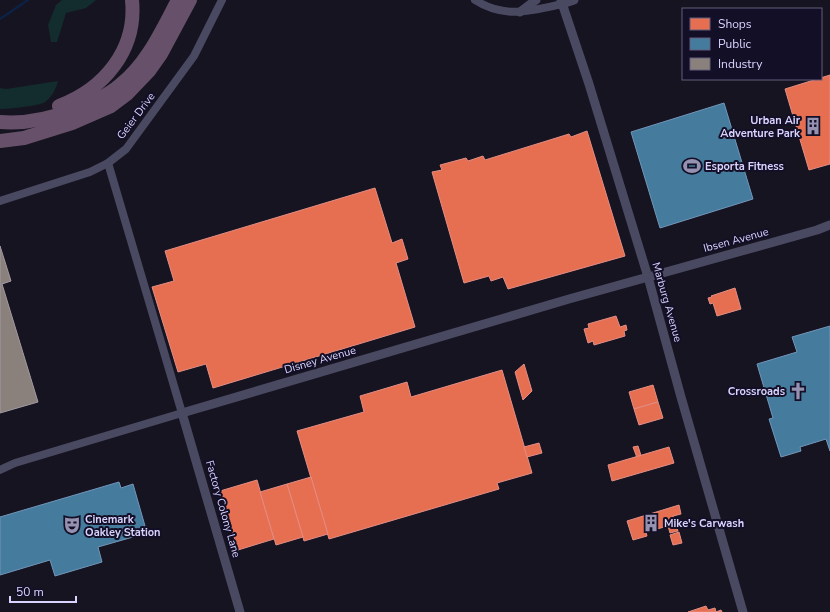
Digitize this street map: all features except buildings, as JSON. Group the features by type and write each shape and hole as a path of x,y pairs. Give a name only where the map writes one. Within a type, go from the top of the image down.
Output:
{"highway":[{"path":"0,119 15,118 51,109 83,94 101,80 116,63 124,50 131,32 134,14 132,0"},
{"path":"0,122 25,122 58,116 92,102 121,85 144,59 157,41 178,0"},
{"path":"0,141 24,138 72,123 111,106 127,94 146,75 157,60 190,0"},
{"path":"0,132 46,130"}],"street":[{"name":"Geier Drive","path":"0,201 90,172 108,163 126,149 194,56 222,0"},
{"path":"475,0 502,12 520,12 574,0"},
{"path":"520,12 536,0"},
{"name":"Marburg Avenue","path":"561,2 589,84 648,277 743,612"},
{"path":"108,163 182,413"},
{"name":"Ibsen Avenue","path":"648,277 818,230 830,225"},
{"name":"Disney Avenue","path":"0,470 15,463 182,413 544,306 648,277"},
{"name":"Factory Colony Lane","path":"182,413 240,612"}],"green space":[{"path":"62,0 96,0 86,8 66,13 57,42 51,42 48,25 56,5"},
{"path":"58,81 50,98 45,102 30,106 0,109 0,88 6,89"}],"waterway":[{"path":"0,19 28,0"}],"place":[{"name":"Urban Air Adventure Park","path":"813,126"},
{"name":"Esporta Fitness","path":"692,166"},
{"name":"Crossroads","path":"798,391"},
{"name":"Mike's Carwash","path":"651,523"},
{"name":"Cinemark Oakley Station","path":"72,525"}]}
